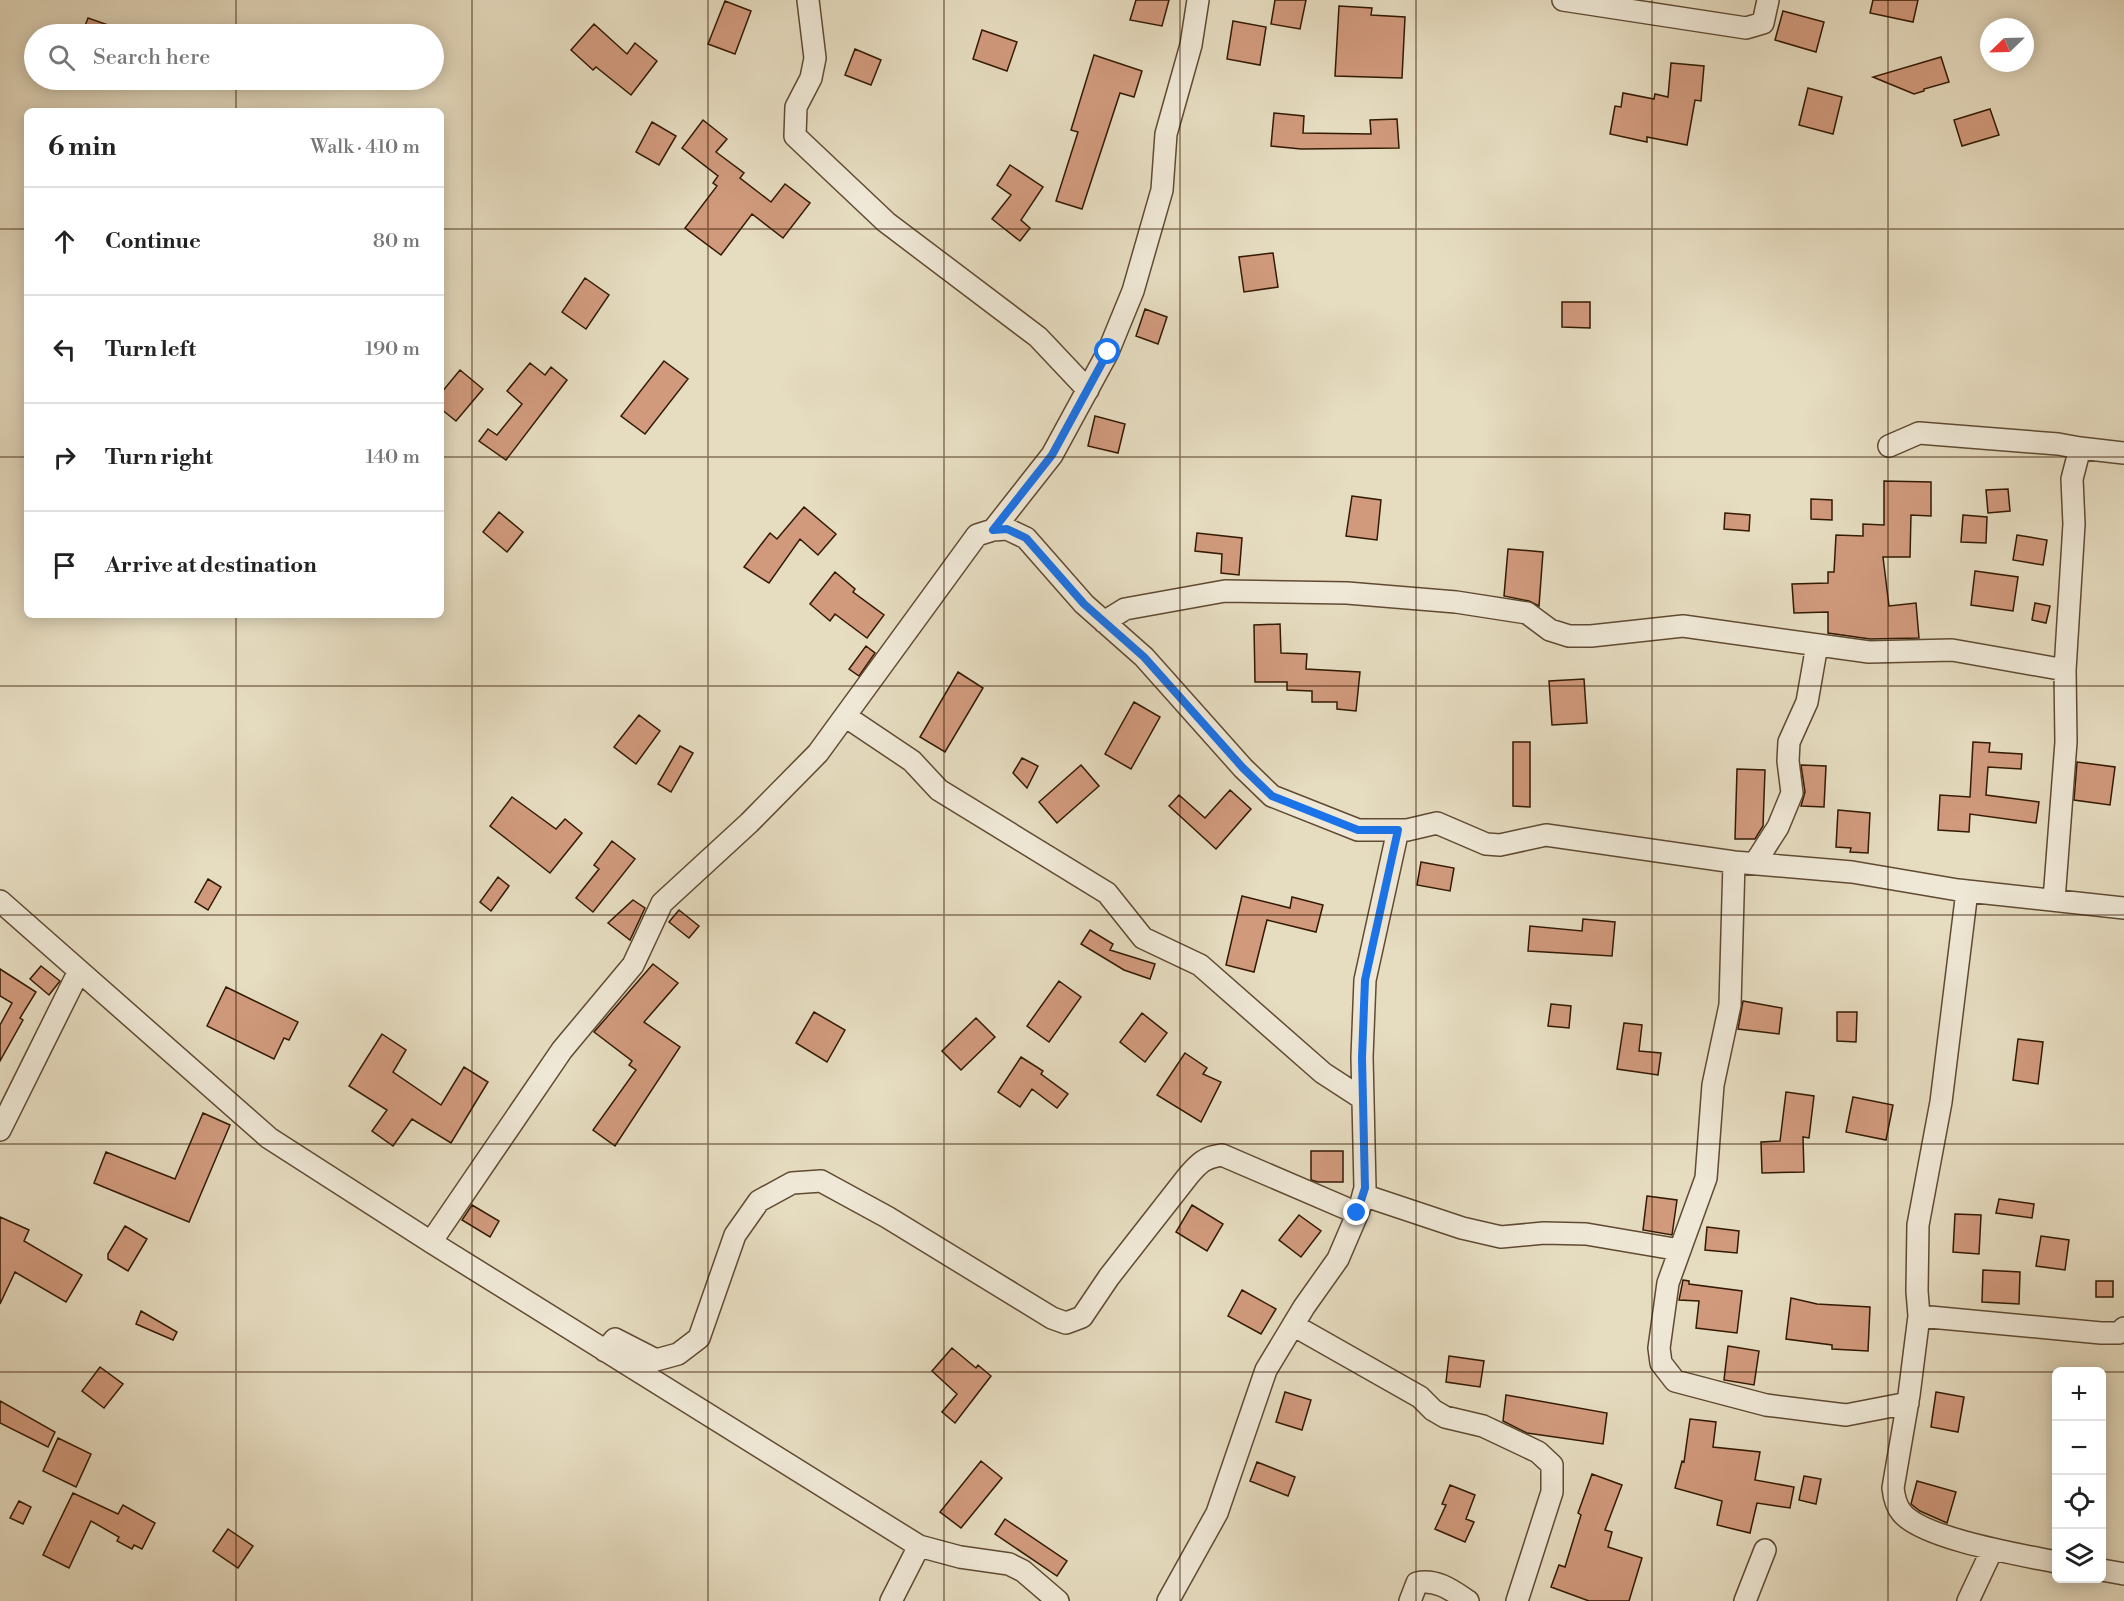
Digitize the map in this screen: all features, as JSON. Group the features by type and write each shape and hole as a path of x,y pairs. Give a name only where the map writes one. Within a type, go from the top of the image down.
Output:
{"street":[{"path":"808,0 815,58 811,78 796,107 795,136 886,222 1038,337 1088,390"},
{"path":"993,530 1052,455 1108,352 1133,291 1162,190 1166,134 1191,45 1198,0"},
{"path":"1563,0 1746,28 1763,23 1768,0"},
{"path":"1889,446 1919,433 2058,444 2124,453"},
{"path":"2054,900 2066,742 2065,670 2074,524 2072,479 2080,448"},
{"path":"430,1242 562,1050 633,965 662,903 749,823 818,753 977,535 993,530 1007,529 1026,538 1084,604 1144,657 1243,768 1272,796 1358,830 1398,830 1437,823 1486,844 1500,845 1546,836 1745,862 1852,872 1967,891 2124,908"},
{"path":"1104,622 1125,609 1225,591 1347,593 1456,602 1527,613 1550,630 1569,636 1591,636 1683,626 1817,645 1894,653 1952,650 2065,670"},
{"path":"1817,645 1807,702 1789,742 1788,761 1792,793 1778,826 1745,862 1730,935 1730,1005 1713,1085 1706,1178 1668,1283 1659,1348 1661,1363 1675,1381 1766,1405 1846,1415 1908,1403"},
{"path":"845,716 912,761 939,790 1107,893 1143,938 1200,965 1323,1073 1362,1099"},
{"path":"1168,1601 1218,1513 1266,1370 1293,1325 1338,1259 1360,1204 1365,980 1398,830"},
{"path":"1967,891 1941,1102 1918,1225 1919,1316 1908,1403 1893,1488 1894,1499 1902,1513 1916,1525 1992,1550 2052,1561"},
{"path":"0,901 269,1138 430,1242 919,1546 960,1557 1009,1564 1023,1570 1058,1601"},
{"path":"0,1130 79,971"},
{"path":"605,1351 615,1339 656,1360 678,1354 699,1338 735,1234 759,1201 792,1183 820,1181 887,1217 1052,1318 1066,1323 1082,1317 1109,1277 1188,1176 1201,1161 1211,1156 1222,1155 1360,1204 1501,1237 1544,1233 1586,1234 1680,1250"},
{"path":"1919,1316 2101,1333 2119,1333 2124,1328"},
{"path":"1293,1325 1420,1397 1433,1410 1445,1417 1483,1426 1538,1452 1552,1466 1552,1492 1517,1601"},
{"path":"891,1601 919,1546"},
{"path":"1744,1601 1766,1550"},
{"path":"1968,1601 1992,1550"},
{"path":"2106,1571 2124,1574"},
{"path":"1410,1601 1417,1583 1427,1580 1447,1587 1468,1601"}],"building":[{"path":"1136,0 1169,0 1162,26 1130,20"},
{"path":"1275,0 1306,0 1300,29 1271,24"},
{"path":"1873,0 1918,0 1913,22 1870,13"},
{"path":"725,1 751,11 735,54 708,44"},
{"path":"1339,6 1372,8 1371,15 1405,17 1402,78 1335,76"},
{"path":"1783,11 1824,22 1816,52 1775,40"},
{"path":"88,18 105,24 86,24"},
{"path":"1233,21 1266,27 1260,65 1227,59"},
{"path":"594,24 627,54 635,43 657,61 631,95 596,67 593,70 571,50"},
{"path":"982,30 1017,42 1007,71 973,59"},
{"path":"855,49 881,60 871,85 845,75"},
{"path":"1094,55 1142,71 1134,97 1120,93 1082,209 1056,201 1078,132 1071,130"},
{"path":"1941,57 1949,82 1914,94 1873,77"},
{"path":"1671,63 1704,66 1701,101 1695,100 1687,145 1647,137 1647,142 1610,134 1615,106 1621,107 1623,93 1654,99 1655,94 1668,97"},
{"path":"1808,88 1842,97 1833,134 1799,125"},
{"path":"1990,109 1999,135 1962,146 1954,120"},
{"path":"1274,113 1304,116 1303,133 1371,134 1370,120 1397,119 1399,148 1301,149 1271,146"},
{"path":"703,120 727,139 716,152 744,173 740,178 771,202 785,184 810,203 783,238 752,214 721,255 685,228 717,186 713,183 718,176 682,148"},
{"path":"652,122 676,136 659,165 636,152"},
{"path":"1010,165 1043,187 1021,220 1030,228 1020,241 992,219 1011,195 997,185"},
{"path":"1273,253 1278,287 1244,292 1239,257"},
{"path":"585,278 609,295 586,329 562,312"},
{"path":"1562,302 1590,302 1590,328 1562,327"},
{"path":"1145,309 1167,317 1158,344 1136,336"},
{"path":"664,361 688,379 645,434 621,416"},
{"path":"530,363 545,375 551,367 567,380 506,460 479,441 488,429 497,435 522,404 507,391"},
{"path":"460,370 483,389 456,421 444,411 444,389"},
{"path":"1095,416 1125,424 1118,453 1088,446"},
{"path":"1884,481 1931,482 1931,516 1911,515 1910,557 1883,557 1889,606 1916,603 1919,638 1870,639 1828,633 1828,612 1794,613 1792,584 1828,583 1828,572 1834,572 1836,535 1863,536 1863,524 1884,525"},
{"path":"2008,489 2010,511 1988,513 1986,490"},
{"path":"1352,496 1381,500 1377,540 1346,536"},
{"path":"1811,499 1832,500 1832,520 1811,519"},
{"path":"804,507 836,534 818,555 800,539 769,583 744,567 770,533 777,539"},
{"path":"499,512 523,532 507,552 483,532"},
{"path":"1725,513 1750,515 1749,531 1724,529"},
{"path":"1963,515 1987,517 1986,543 1961,542"},
{"path":"1197,533 1242,538 1239,575 1221,573 1222,554 1195,551"},
{"path":"2017,535 2047,540 2043,565 2013,560"},
{"path":"1508,549 1543,552 1539,606 1529,601 1504,596"},
{"path":"1975,571 2018,577 2013,611 1971,605"},
{"path":"835,572 855,589 853,592 884,615 867,638 835,614 830,621 810,604"},
{"path":"2035,603 2050,606 2046,623 2032,620"},
{"path":"1280,624 1281,653 1307,654 1306,669 1360,672 1356,711 1337,709 1337,702 1312,702 1312,691 1287,690 1287,682 1255,682 1254,625"},
{"path":"866,646 875,653 859,676 849,669"},
{"path":"958,672 983,688 945,752 920,737"},
{"path":"1584,679 1587,723 1552,725 1549,681"},
{"path":"1134,702 1160,717 1131,769 1105,754"},
{"path":"639,715 660,731 636,764 614,747"},
{"path":"1513,742 1530,742 1530,807 1513,806"},
{"path":"1973,742 1990,743 1989,752 2022,754 2021,769 1988,767 1986,795 2039,802 2036,823 1970,814 1969,832 1938,830 1940,795 1970,797"},
{"path":"680,746 693,753 671,792 658,784"},
{"path":"1022,758 1038,766 1027,788 1013,773"},
{"path":"2077,762 2115,767 2110,805 2074,800"},
{"path":"1081,765 1099,786 1057,823 1039,802"},
{"path":"1801,765 1826,766 1824,807 1801,806 1805,792"},
{"path":"1737,769 1765,770 1763,826 1755,839 1735,839"},
{"path":"1230,790 1251,809 1216,849 1169,806 1179,795 1205,818"},
{"path":"512,797 556,829 565,819 582,833 550,873 490,826"},
{"path":"1838,810 1870,813 1868,853 1850,852 1851,848 1836,847"},
{"path":"612,841 635,859 593,912 576,898 599,869 594,865"},
{"path":"1421,862 1454,868 1450,891 1417,885"},
{"path":"498,877 509,886 491,911 480,902"},
{"path":"208,879 221,887 208,910 195,902"},
{"path":"1242,896 1290,908 1292,897 1323,905 1316,932 1267,920 1254,972 1226,965"},
{"path":"633,900 645,908 630,940 608,923"},
{"path":"679,910 699,926 689,938 669,922"},
{"path":"1583,919 1615,922 1612,956 1528,951 1530,926 1582,931"},
{"path":"1090,930 1113,944 1110,950 1155,964 1150,979 1124,970 1081,944"},
{"path":"653,964 678,983 644,1022 680,1047 615,1146 593,1130 636,1070 629,1065 632,1061 594,1032"},
{"path":"41,966 60,981 49,995 30,979"},
{"path":"0,969 36,992 20,1018 23,1020 0,1061 0,1025 12,1003 0,996"},
{"path":"1059,981 1081,997 1049,1042 1027,1026"},
{"path":"226,987 298,1022 289,1040 284,1038 274,1059 207,1026"},
{"path":"1743,1001 1782,1008 1779,1034 1738,1029"},
{"path":"1551,1004 1571,1006 1569,1028 1548,1026"},
{"path":"814,1012 845,1030 827,1062 796,1043"},
{"path":"1837,1012 1857,1012 1856,1042 1837,1041"},
{"path":"1142,1013 1167,1033 1145,1062 1120,1042"},
{"path":"976,1018 995,1037 961,1070 942,1051"},
{"path":"1624,1023 1642,1025 1639,1051 1661,1053 1658,1075 1617,1069"},
{"path":"382,1034 406,1050 393,1072 441,1105 464,1067 488,1082 451,1143 412,1119 393,1146 372,1131 387,1110 349,1086"},
{"path":"2018,1039 2043,1042 2038,1084 2013,1080"},
{"path":"1185,1053 1207,1068 1203,1074 1221,1082 1201,1122 1157,1095"},
{"path":"1021,1057 1043,1071 1041,1074 1068,1094 1057,1108 1032,1089 1020,1107 998,1092"},
{"path":"1786,1092 1814,1096 1809,1138 1803,1137 1804,1172 1762,1173 1761,1142 1780,1141"},
{"path":"1853,1097 1893,1105 1886,1140 1846,1132"},
{"path":"203,1113 230,1125 189,1222 94,1183 106,1152 175,1179"},
{"path":"1311,1151 1343,1151 1343,1182 1311,1180"},
{"path":"1647,1196 1677,1200 1672,1235 1643,1230"},
{"path":"1999,1199 2034,1204 2032,1218 1996,1213"},
{"path":"472,1205 499,1221 490,1237 462,1220"},
{"path":"1192,1205 1223,1224 1207,1251 1176,1232"},
{"path":"1955,1214 1981,1215 1979,1254 1953,1252"},
{"path":"1299,1215 1321,1231 1301,1257 1279,1240"},
{"path":"0,1217 29,1230 24,1241 82,1275 66,1302 15,1272 0,1304"},
{"path":"125,1226 147,1239 128,1271 108,1259 108,1254"},
{"path":"1707,1227 1739,1231 1737,1253 1705,1250"},
{"path":"2041,1236 2069,1240 2065,1270 2036,1266"},
{"path":"1983,1270 2020,1272 2019,1304 1982,1302"},
{"path":"1683,1280 1689,1281 1689,1284 1742,1291 1737,1333 1696,1328 1699,1301 1679,1300"},
{"path":"2096,1281 2113,1281 2113,1297 2096,1297"},
{"path":"1242,1290 1276,1309 1261,1334 1228,1316"},
{"path":"1791,1298 1817,1304 1870,1307 1868,1351 1832,1349 1832,1345 1786,1339"},
{"path":"141,1311 177,1332 173,1340 136,1324"},
{"path":"1728,1346 1759,1351 1754,1385 1724,1380"},
{"path":"952,1348 976,1368 978,1365 991,1376 955,1423 942,1412 957,1394 932,1371"},
{"path":"1449,1356 1484,1361 1480,1387 1446,1382"},
{"path":"100,1367 123,1384 104,1408 82,1391"},
{"path":"1285,1392 1311,1400 1302,1430 1276,1422"},
{"path":"1936,1392 1964,1397 1958,1432 1931,1427"},
{"path":"1506,1395 1607,1413 1603,1444 1527,1433 1503,1421"},
{"path":"0,1401 55,1432 48,1447 0,1423"},
{"path":"1690,1419 1716,1422 1713,1447 1760,1452 1755,1480 1794,1487 1790,1508 1757,1503 1750,1533 1717,1525 1722,1501 1675,1488 1682,1461 1684,1462"},
{"path":"58,1438 91,1454 76,1487 43,1471"},
{"path":"981,1461 1002,1478 961,1528 940,1512"},
{"path":"1257,1462 1295,1477 1288,1496 1250,1481"},
{"path":"1592,1474 1622,1485 1605,1530 1612,1532 1608,1547 1642,1558 1629,1601 1589,1601 1551,1587 1559,1565 1565,1567 1581,1515 1578,1513"},
{"path":"1804,1476 1821,1479 1816,1504 1799,1500"},
{"path":"1917,1481 1956,1492 1947,1523 1920,1511 1911,1504"},
{"path":"1450,1485 1475,1495 1466,1519 1474,1522 1465,1542 1435,1529 1446,1505 1442,1504"},
{"path":"73,1493 118,1514 123,1505 155,1523 142,1549 134,1545 132,1549 117,1541 119,1537 91,1521 69,1568 43,1555"},
{"path":"19,1501 31,1507 23,1524 10,1518"},
{"path":"1005,1519 1067,1561 1057,1576 995,1534"},
{"path":"228,1529 253,1546 238,1568 213,1551"}],"route":[{"path":"1108,352 1052,455 993,530 1007,529 1018,532 1026,538 1084,604 1144,657 1243,768 1272,796 1358,830 1398,830 1365,980 1362,1058 1365,1188 1357,1213"}]}
